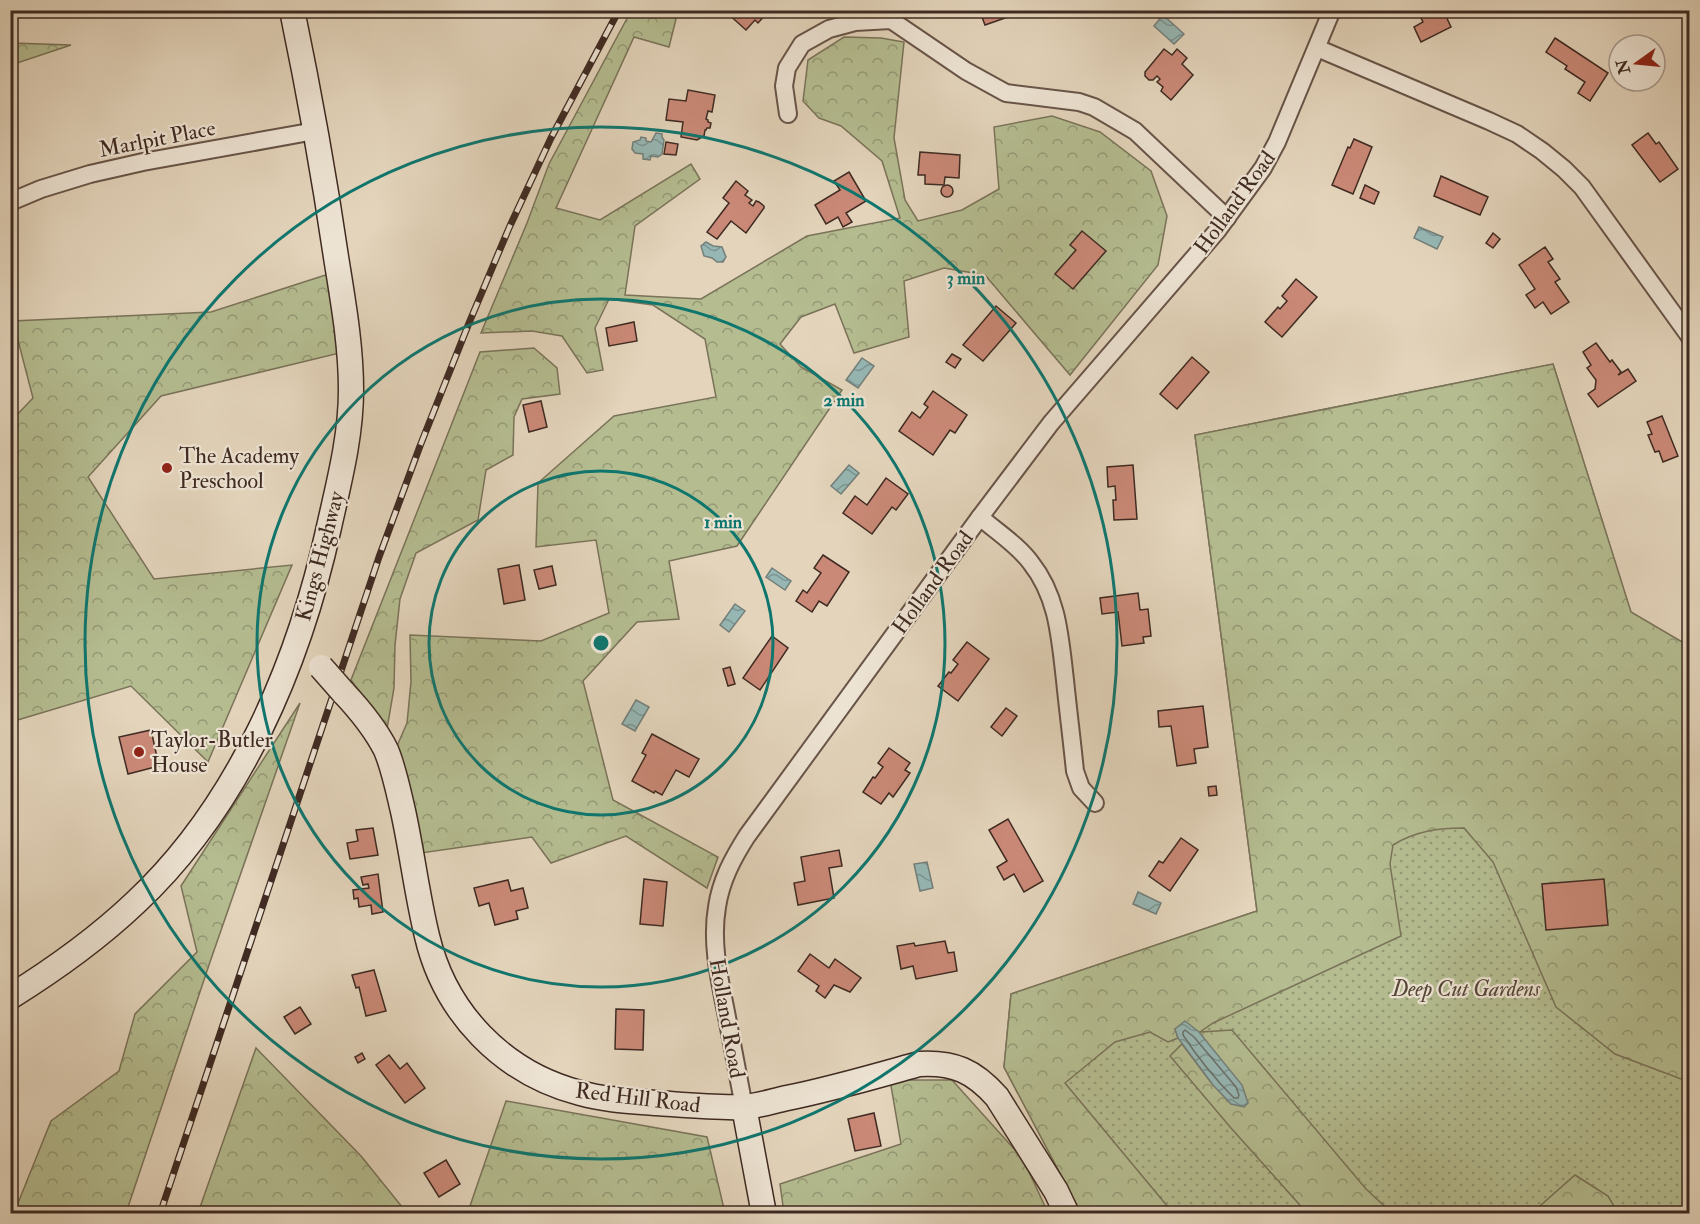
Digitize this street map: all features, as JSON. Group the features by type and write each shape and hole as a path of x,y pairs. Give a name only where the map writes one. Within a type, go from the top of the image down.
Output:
{"street":[{"name":"Kings Highway","path":"10,997 54,969 98,936 137,902 169,868 201,827 234,778 260,731 295,645 322,558 347,445 351,390 348,338 331,221 292,10"},
{"name":"Holland Road","path":"764,1214 718,974 715,944 717,906 733,858 980,517 1051,423 1227,218 1268,160 1332,10"},
{"path":"788,114 784,86 787,68 802,44 829,29 892,15 966,71 1006,93 1079,102 1094,107 1135,131 1227,218"},
{"path":"1317,48 1489,121 1517,134 1542,151 1582,188 1689,337"},
{"name":"Marlpit Place","path":"10,202 41,189 90,174 143,162 315,131"},
{"path":"980,517 1031,562 1051,596 1058,625 1075,771 1081,788 1095,803"},
{"name":"Red Hill Road","path":"295,645 321,667 343,692 369,722 386,750 397,783 427,937 436,968 456,1006 483,1039 506,1059 530,1074 558,1087 582,1094 617,1100 679,1105 744,1107 807,1094 919,1064 935,1063 962,1069 977,1077 997,1097 1056,1191 1067,1214"}],"green space":[{"path":"631,11 678,11 669,47 634,37 556,208 600,220 691,164 700,179 635,226 625,295 701,299 807,236 900,218 882,161 841,126 819,118 803,101 808,60 844,37 881,38 904,42 894,138 905,200 918,221 962,210 999,189 994,127 1052,116 1100,132 1151,171 1167,216 1158,265 1070,375 985,275 944,268 904,281 909,337 854,353 835,304 801,317 780,344 801,367 842,390 737,546 669,561 679,619 637,622 583,681 613,800 718,857 707,888 626,836 551,863 532,837 421,853 397,746 407,723 411,682 410,635 541,641 609,613 596,540 536,547 538,483 614,416 716,397 705,339 653,305 609,299 595,328 603,370 587,373 562,336 532,331 481,333 549,164"},
{"path":"11,43 71,45 11,65"},
{"path":"338,271 348,351 161,396 88,477 154,579 292,565 208,762 131,686 11,722 11,421 33,398 13,321 211,312"},
{"path":"534,348 557,368 560,394 522,399 514,417 513,455 486,470 478,520 416,553 400,599 395,645 394,688 387,729 351,680 480,352"},
{"name":"Deep Cut Gardens","path":"1553,364 1689,799 1689,1213 1081,1213 1004,1067 1011,994 1257,911 1195,435"},
{"name":"Deep Cut Gardens","path":"1553,364 1631,612 1689,646 1689,1082 1615,1054 1556,1007 1493,862 1464,828 1427,831 1410,836 1393,845 1390,864 1401,936 1213,1023 1200,1032 1232,1030 1366,1189 1392,1213 1307,1213 1170,1056 1182,1044 1213,1085 1214,1052 1199,1032 1175,1029 1178,1038 1168,1042 1150,1032 1115,1042 1065,1083 1173,1213 1081,1213 1004,1067 1011,994 1257,911 1195,435"},
{"path":"300,703 126,1213 14,1213 51,1121 119,1071 135,1014 197,952 181,886"},
{"path":"256,1048 361,1156 407,1213 198,1213"},
{"path":"890,1080 952,1080 1023,1159 1048,1213 784,1213 780,1184 901,1144"},
{"path":"506,1101 707,1137 725,1213 460,1213 470,1206"},
{"path":"1575,1175 1608,1196 1618,1213 1532,1213"}],"water":[{"path":"1163,15 1184,34 1174,44 1154,26"},
{"path":"656,133 662,134 664,140 662,154 658,157 651,156 650,160 643,159 643,154 635,153 632,149 633,142 640,140 641,137 651,142"},
{"path":"1419,227 1443,237 1437,249 1414,238"},
{"path":"706,242 722,247 726,257 723,262 717,262 704,256 701,246"},
{"path":"862,358 874,366 858,388 846,380"},
{"path":"849,465 859,473 841,494 831,486"},
{"path":"772,568 791,581 785,590 766,577"},
{"path":"735,604 745,611 729,632 720,625"},
{"path":"636,700 649,707 635,731 622,724"},
{"path":"927,862 933,888 920,891 914,864"},
{"path":"1138,892 1161,903 1156,914 1133,904"},
{"path":"1185,1021 1199,1032 1242,1085 1248,1103 1244,1107 1231,1104 1213,1085 1178,1038 1175,1029"}],"building":[{"path":"982,10 1006,10 1008,17 985,25 980,12"},
{"path":"1417,10 1443,10 1451,27 1421,42 1414,27 1423,22"},
{"path":"727,11 769,11 758,23 755,20 746,30"},
{"path":"1555,38 1607,72 1590,101 1578,93 1585,82 1565,69 1567,66 1546,52"},
{"path":"1164,49 1172,55 1177,49 1187,58 1182,64 1193,75 1171,100 1161,91 1163,87 1157,82 1160,79 1157,76 1149,80 1145,76 1145,72"},
{"path":"688,90 715,95 712,112 708,111 706,119 711,123 710,128 707,128 704,136 697,140 681,137 683,122 666,120 669,99 686,101"},
{"path":"1648,133 1656,144 1659,142 1678,169 1660,182 1632,145"},
{"path":"1354,139 1372,147 1353,194 1332,185 1348,147 1350,148"},
{"path":"666,142 678,144 676,155 664,154"},
{"path":"920,152 960,155 959,178 945,177 944,185 925,184 925,175 918,175"},
{"path":"849,172 866,201 846,213 852,222 843,227 838,217 826,224 815,205 840,190 834,181"},
{"path":"1441,176 1488,197 1480,215 1434,196"},
{"path":"736,181 748,191 745,195 752,200 749,203 753,206 756,201 759,202 764,208 746,233 731,221 717,239 707,232 729,203 723,198"},
{"path":"949,185 953,191 949,197 945,197 941,189"},
{"path":"1365,185 1379,192 1374,204 1360,198"},
{"path":"1082,231 1106,251 1073,289 1055,274 1076,250 1070,245"},
{"path":"1493,233 1500,239 1493,248 1486,243"},
{"path":"1545,247 1553,259 1548,262 1560,279 1555,282 1569,302 1551,314 1543,302 1535,308 1526,295 1535,289 1519,265"},
{"path":"1296,279 1317,297 1282,337 1265,322 1278,307 1280,309 1287,301 1282,296"},
{"path":"996,306 1016,323 983,361 963,345"},
{"path":"634,322 637,341 609,346 606,328"},
{"path":"1596,343 1610,362 1612,360 1621,372 1618,375 1628,369 1636,381 1598,407 1588,394 1595,389 1596,380 1587,368 1591,365 1583,352"},
{"path":"952,354 961,359 955,368 946,362"},
{"path":"1192,357 1209,372 1177,409 1160,394"},
{"path":"933,391 967,415 955,433 950,430 933,455 899,431 912,412 920,418 928,407 924,404"},
{"path":"541,401 547,427 529,432 523,405"},
{"path":"1662,416 1678,456 1663,462 1659,451 1655,452 1648,435 1652,434 1647,422"},
{"path":"1133,465 1137,519 1114,520 1115,486 1108,487 1107,467"},
{"path":"886,478 908,494 896,510 892,507 872,534 843,513 855,496 867,505"},
{"path":"823,555 849,572 827,606 819,601 812,612 796,601 803,590 807,593 821,573 814,568"},
{"path":"519,565 525,600 504,604 498,569"},
{"path":"552,566 556,585 539,589 534,570"},
{"path":"1138,593 1140,610 1148,609 1151,636 1143,637 1144,643 1122,646 1118,612 1102,614 1100,598"},
{"path":"772,636 788,648 760,690 743,678"},
{"path":"967,642 989,659 958,701 938,686 958,664 953,660"},
{"path":"730,667 735,684 728,686 723,669"},
{"path":"1203,706 1208,747 1194,749 1196,763 1177,766 1171,726 1159,727 1158,711"},
{"path":"1006,708 1017,716 1002,736 991,727"},
{"name":"Taylor-Butler House","path":"151,730 159,766 128,774 119,737"},
{"path":"652,734 699,759 689,777 676,770 662,795 632,781 646,755 642,753"},
{"path":"889,748 910,763 905,770 910,773 893,797 889,793 881,804 863,792 883,767 878,763"},
{"path":"1216,786 1217,795 1209,796 1208,787"},
{"path":"1008,819 1043,881 1024,892 1014,874 1004,880 997,867 1007,861 989,830"},
{"path":"373,828 378,855 350,859 347,843 358,841 356,830"},
{"path":"1181,838 1198,850 1170,891 1149,876 1159,861 1163,863"},
{"path":"839,850 842,866 829,868 834,898 798,905 794,883 805,881 801,857"},
{"path":"378,874 383,912 372,914 371,905 359,907 358,898 354,899 353,890 369,888 368,884 363,885 361,877"},
{"path":"644,879 667,882 663,926 640,924"},
{"path":"1604,879 1608,925 1546,930 1542,884"},
{"path":"508,880 511,891 523,888 528,908 516,911 518,919 495,925 489,903 479,906 474,888"},
{"path":"945,941 948,953 954,952 957,971 916,979 913,966 901,969 897,946 914,943 915,946"},
{"path":"810,954 829,968 835,959 861,978 850,992 834,985 825,998 816,991 819,986 798,971"},
{"path":"374,970 386,1011 366,1016 359,987 356,988 352,975"},
{"path":"300,1007 311,1024 295,1034 284,1017"},
{"path":"616,1009 644,1010 643,1050 615,1049"},
{"path":"362,1053 365,1059 358,1063 355,1057"},
{"path":"389,1055 400,1069 407,1063 425,1088 405,1103 376,1065"},
{"path":"874,1113 881,1146 855,1151 848,1119"},
{"path":"446,1160 460,1184 439,1197 424,1173"}],"railway":[{"path":"160,1214 379,557 420,446 509,228 551,138 619,10"}],"place":[{"name":"The Academy Preschool","path":"167,468"},
{"name":"Taylor-Butler House","path":"139,752"}]}
